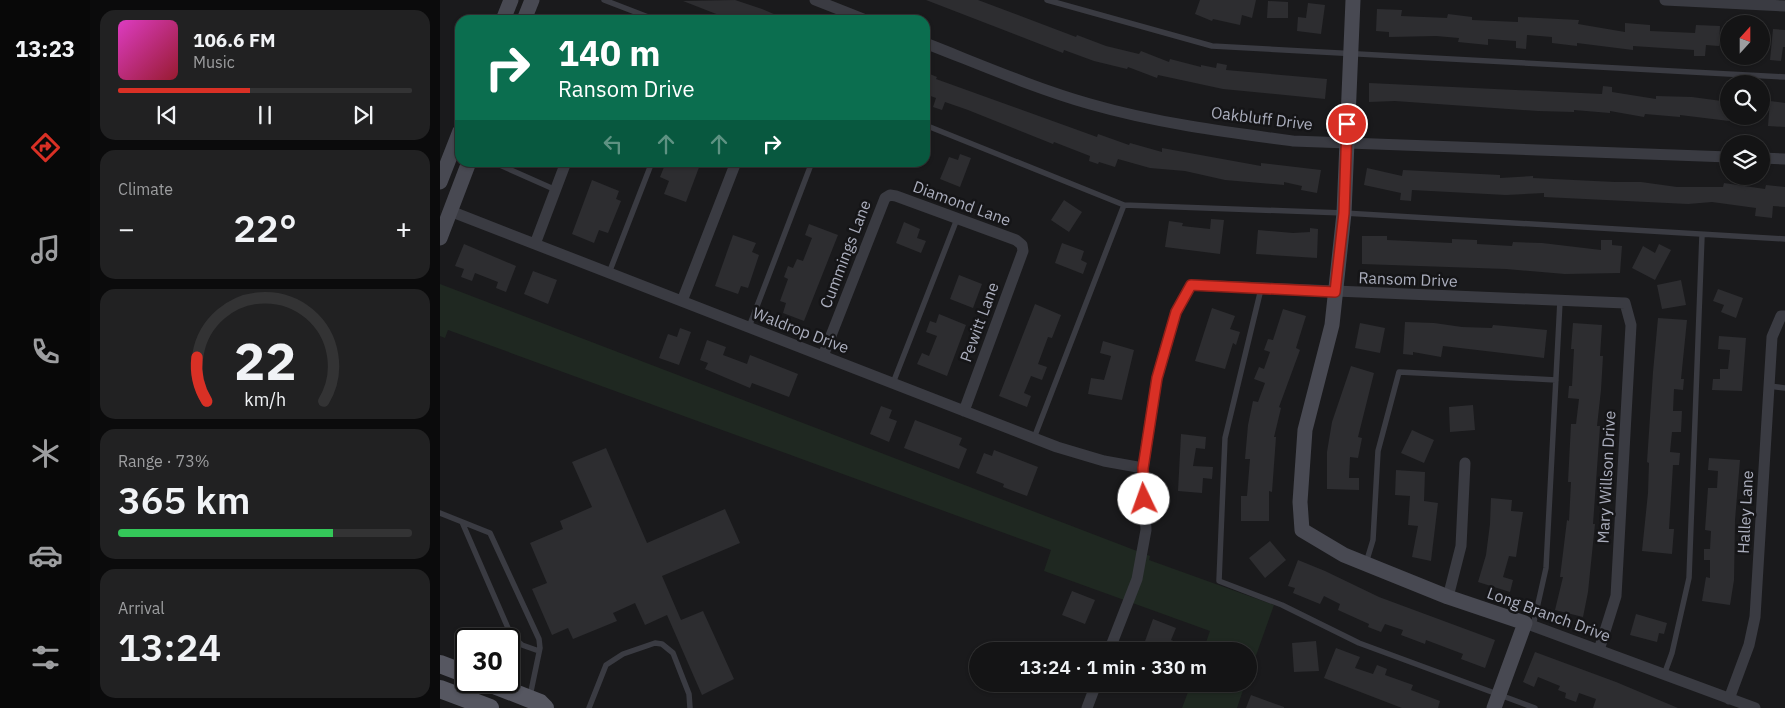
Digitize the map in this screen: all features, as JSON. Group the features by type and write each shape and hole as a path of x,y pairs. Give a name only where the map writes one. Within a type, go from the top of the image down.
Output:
{"main road":[{"path":"440,664 455,670"},
{"path":"440,689 490,708"},
{"path":"507,693 527,703 540,703 545,708"}],"street":[{"path":"505,15 511,0"},
{"path":"526,15 532,0"},
{"path":"815,0 853,15"},
{"path":"1335,292 1344,213 1353,0"},
{"path":"1665,0 1785,6"},
{"name":"Oakbluff Drive","path":"930,45 1089,104 1125,113 1293,141 1346,141 1720,157"},
{"path":"440,182 455,144"},
{"path":"1770,158 1785,159"},
{"path":"440,238 467,167"},
{"path":"535,244 564,167"},
{"path":"682,301 734,167"},
{"name":"Diamond Lane","path":"890,195 1016,240 1022,245"},
{"name":"Cummings Lane","path":"823,356 885,198 890,195"},
{"name":"Waldrop Drive","path":"450,211 1034,438 1104,461 1143,468"},
{"name":"Pewitt Lane","path":"964,411 1023,251 1022,245"},
{"name":"Ransom Drive","path":"1143,468 1157,378 1176,312 1191,285 1624,303"},
{"name":"Long Branch Drive","path":"1335,292 1332,325 1305,430 1300,502 1302,530 1366,564 1448,597 1599,650 1755,708"},
{"name":"Mary Willson Drive","path":"1599,650 1616,596 1630,325 1624,303"},
{"name":"Halley Lane","path":"1730,698 1749,645 1755,617 1772,337 1776,324 1782,316 1785,316"},
{"path":"1448,597 1461,546 1465,463"},
{"path":"1112,642 1137,579 1146,530 1143,468"},
{"path":"1497,701 1529,625"},
{"path":"1087,708 1093,692"}],"lane":[{"path":"604,0 643,15"},
{"path":"1047,0 1212,46 1785,77"},
{"path":"930,127 1124,205 1344,213 1702,235 1785,238"},
{"path":"504,167 556,190"},
{"path":"609,273 650,167"},
{"path":"748,327 810,167"},
{"path":"1034,438 1124,205"},
{"path":"893,383 957,219"},
{"path":"1664,674 1672,652 1688,578 1702,235"},
{"path":"1261,288 1225,438 1219,581 1282,605 1359,643 1497,701 1535,708"},
{"path":"1529,625 1546,568 1560,301"},
{"path":"1366,564 1373,540 1378,451 1399,372 1556,380"},
{"path":"1769,386 1785,388"},
{"path":"441,514 490,533 539,639 540,651 527,703"},
{"path":"462,522 510,635 522,645 540,651"},
{"path":"589,708 606,664 623,654 655,643 662,644 673,653 689,694 690,708"}],"shaded area":[{"path":"440,284 1150,556 1149,560 1274,605 1257,653 1257,642 1206,642 1210,631 1044,571 1051,550 448,330 445,338 440,336"},
{"path":"1188,692 1242,692 1237,708 1182,708"}],"building":[{"path":"735,0 776,15 719,15 683,1"},
{"path":"926,0 978,0 1076,37 1077,35 1106,46 1139,54 1141,51 1169,62 1170,59 1201,67 1201,65 1216,68 1217,63 1227,65 1226,70 1327,79 1325,99 1223,89 1158,75 1157,78 1128,67 1127,69 1094,61 1064,50 1063,53"},
{"path":"1200,0 1256,0 1252,18 1242,15 1240,25 1213,19 1212,21 1195,14"},
{"path":"1268,1 1288,2 1288,18 1267,18"},
{"path":"1308,3 1325,5 1321,34 1297,31 1298,17 1306,18"},
{"path":"1377,9 1402,10 1401,16 1447,18 1448,14 1472,17 1472,20 1518,22 1518,17 1579,20 1578,24 1625,32 1625,23 1650,25 1650,31 1695,33 1696,25 1720,26 1719,46 1706,45 1705,56 1694,56 1694,50 1633,46 1633,50 1577,43 1577,46 1552,43 1552,37 1527,35 1526,49 1516,48 1516,41 1488,39 1488,45 1458,42 1459,38 1436,36 1389,37 1389,32 1376,31"},
{"path":"1773,29 1785,30 1785,47 1783,47 1781,61 1770,60"},
{"path":"930,74 937,77 936,79 1097,137 1098,134 1129,145 1130,143 1162,152 1162,148 1261,166 1261,163 1321,170 1317,193 1301,190 1302,186 1284,182 1284,185 1225,180 1185,171 1150,168 1118,159 1115,167 1099,162 1098,164 1089,161 1090,156 1054,142 1053,144 945,102 942,110 933,107 936,98 930,96"},
{"path":"1369,83 1602,94 1603,86 1612,87 1612,92 1656,99 1656,96 1692,97 1720,101 1720,120 1680,115 1680,117 1645,114 1644,117 1610,111 1610,113 1574,110 1574,112 1538,111 1395,101 1369,102"},
{"path":"1770,101 1785,103 1785,127 1768,126 1770,125"},
{"path":"960,154 971,158 960,187 940,179 949,157 958,160"},
{"path":"664,167 699,167 686,202 664,194 669,181 660,177"},
{"path":"1367,168 1402,176 1403,170 1500,175 1500,178 1533,176 1533,178 1641,182 1677,187 1723,187 1724,185 1738,185 1765,189 1766,185 1785,187 1785,207 1773,206 1772,218 1755,216 1756,208 1712,202 1688,204 1544,197 1544,193 1506,195 1412,190 1411,201 1400,200 1401,193 1364,185"},
{"path":"592,180 619,191 616,199 621,201 608,233 599,230 594,243 572,234"},
{"path":"1064,200 1082,212 1069,232 1051,220"},
{"path":"1211,219 1224,220 1220,254 1165,247 1169,221 1183,223 1182,226 1210,229"},
{"path":"904,222 920,229 917,238 926,241 921,253 896,243"},
{"path":"809,224 838,235 804,321 783,313 786,303 780,301 788,279 784,277 788,266 793,268 797,259 803,261 812,238 805,235"},
{"path":"1310,228 1318,229 1317,258 1256,254 1258,230 1293,233 1310,232"},
{"path":"733,235 756,243 752,252 759,255 748,288 741,286 738,294 715,286"},
{"path":"1362,236 1387,236 1387,240 1452,243 1452,239 1477,240 1477,244 1512,246 1513,242 1542,243 1601,250 1601,240 1612,240 1612,245 1622,246 1620,273 1565,274 1506,269 1362,264"},
{"path":"1062,243 1084,251 1081,260 1087,263 1083,274 1055,263"},
{"path":"464,244 516,266 506,292 496,288 498,282 475,273 472,281 461,277 464,269 455,266"},
{"path":"1659,244 1671,250 1655,280 1632,268 1643,246 1655,253"},
{"path":"533,271 557,280 548,304 524,294"},
{"path":"959,275 982,284 973,308 950,299"},
{"path":"1681,280 1686,305 1662,309 1657,285"},
{"path":"1718,289 1743,298 1736,318 1721,312 1724,305 1713,301"},
{"path":"1035,304 1061,315 1052,338 1048,337 1038,364 1047,367 1042,380 1031,376 1024,393 1031,396 1027,407 999,396"},
{"path":"1212,308 1235,316 1230,329 1240,332 1236,345 1233,343 1225,369 1195,361"},
{"path":"1283,309 1306,316 1296,348 1300,350 1279,407 1281,408 1274,437 1276,437 1272,492 1269,491 1269,521 1241,521 1241,496 1247,496 1250,459 1245,459 1248,425 1253,401 1258,402 1265,383 1254,379 1259,367 1264,369 1270,352 1264,350 1268,339 1273,340"},
{"path":"939,314 966,325 947,376 917,364 922,353 929,356 937,336 926,332 930,321 936,323"},
{"path":"1658,318 1687,320 1681,379 1684,379 1683,390 1674,389 1673,411 1682,411 1681,432 1672,432 1670,452 1680,453 1679,465 1673,465 1669,529 1674,529 1672,554 1642,551 1648,493 1649,463 1647,462"},
{"path":"1405,322 1434,323 1462,327 1492,328 1493,325 1547,330 1544,358 1443,346 1441,357 1413,352 1413,355 1403,354"},
{"path":"1360,323 1385,328 1380,353 1355,348"},
{"path":"1573,323 1602,325 1600,356 1603,356 1597,426 1600,426 1593,524 1595,524 1588,592 1583,617 1555,610 1563,577 1560,577 1567,520 1569,521 1571,482 1568,482 1571,424 1576,424 1579,399 1568,398 1569,386 1572,386 1574,349 1571,349"},
{"path":"680,328 691,332 679,365 659,358 668,334 677,337"},
{"path":"1719,336 1746,338 1742,391 1712,390 1713,379 1720,379 1720,369 1728,369 1730,350 1718,349"},
{"path":"707,340 726,347 723,355 747,364 750,355 798,374 789,397 752,383 750,388 705,369 708,363 700,360"},
{"path":"1103,341 1134,350 1122,400 1088,394 1091,378 1104,380 1111,356 1100,353"},
{"path":"1351,366 1374,373 1358,437 1362,438 1358,458 1350,457 1349,478 1359,478 1359,490 1327,489 1327,452 1332,422"},
{"path":"1473,405 1475,430 1450,432 1449,407"},
{"path":"881,406 892,410 889,418 897,421 889,442 870,434"},
{"path":"915,420 962,438 959,445 967,449 959,469 904,448"},
{"path":"1412,430 1434,440 1424,463 1401,453"},
{"path":"1181,434 1206,437 1205,449 1196,448 1193,466 1213,467 1212,479 1203,478 1202,493 1178,491"},
{"path":"606,448 647,543 725,509 740,543 662,576 681,620 703,611 734,679 702,695 667,615 645,625 635,603 613,613 617,621 573,639 568,628 552,635 532,589 547,583 530,543 563,529 560,521 592,507 572,462"},
{"path":"994,450 1038,467 1027,496 1003,487 1004,484 976,473 984,453 992,456"},
{"path":"1709,458 1740,460 1735,520 1734,580 1730,605 1702,601 1706,577 1710,578 1710,560 1704,560 1704,549 1710,549 1711,531 1705,530 1708,488 1717,488 1718,471 1708,470"},
{"path":"1396,470 1425,472 1424,501 1438,503 1431,561 1412,557 1418,526 1408,525 1410,496 1395,495"},
{"path":"1491,498 1512,500 1511,511 1523,512 1516,557 1509,556 1503,577 1513,580 1510,592 1478,582 1486,555"},
{"path":"1270,541 1286,560 1265,578 1249,558"},
{"path":"1298,560 1379,597 1495,640 1485,668 1461,659 1463,654 1426,640 1425,644 1401,635 1403,630 1385,624 1381,632 1368,627 1369,624 1338,610 1340,604 1324,596 1320,604 1293,593 1295,588 1288,586"},
{"path":"1072,591 1095,600 1085,624 1062,615"},
{"path":"1636,614 1667,623 1664,634 1659,633 1657,642 1630,635"},
{"path":"1153,619 1176,628 1171,640 1176,642 1145,642"},
{"path":"1316,641 1319,671 1294,672 1292,643"},
{"path":"1336,648 1360,657 1355,668 1373,674 1377,665 1387,669 1385,675 1413,685 1411,690 1440,701 1438,708 1402,708 1324,678"},
{"path":"1535,652 1616,682 1678,708 1593,708 1596,699 1579,693 1576,702 1565,698 1566,693 1558,690 1560,686 1538,677 1534,687 1523,682"},
{"path":"1251,695 1284,707 1284,708 1246,708"}],"route":[{"path":"1144,499 1143,468 1157,378 1176,312 1191,285 1335,292 1344,213 1347,124"}]}
